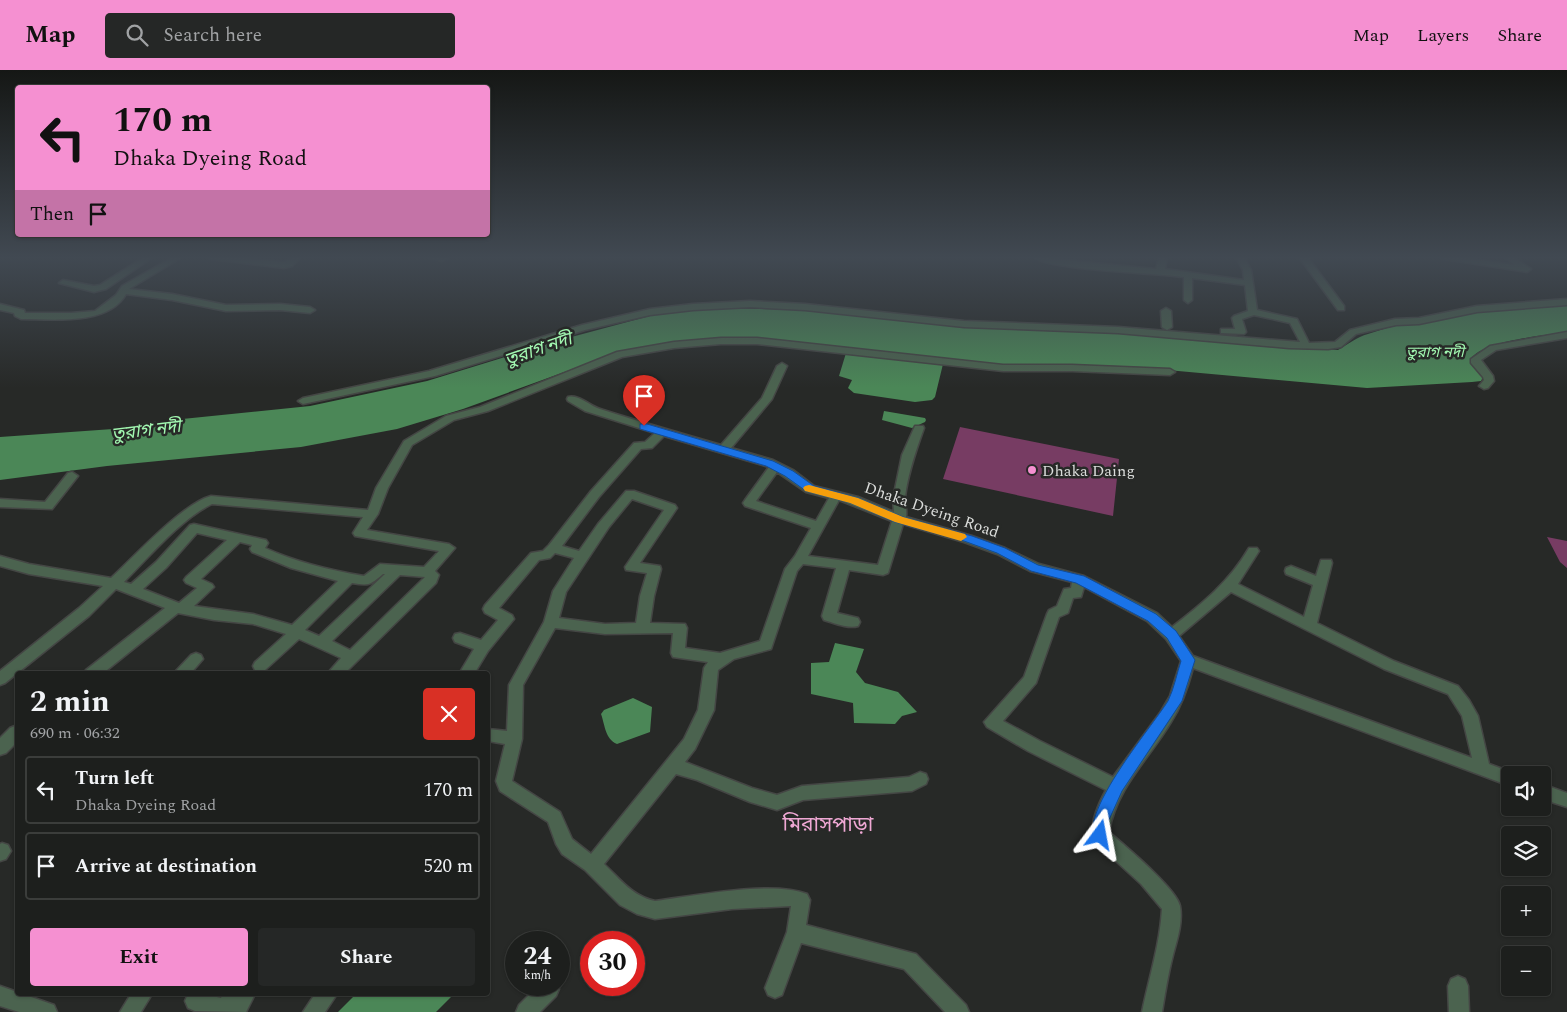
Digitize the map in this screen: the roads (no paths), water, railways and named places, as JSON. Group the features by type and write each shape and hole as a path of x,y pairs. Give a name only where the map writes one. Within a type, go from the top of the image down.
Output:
{"street":[{"path":"0,307 21,312 18,314 21,316 67,316 92,314 113,301"},
{"path":"191,301 226,308 280,307 310,310"},
{"path":"1251,301 1253,312"},
{"path":"1336,301 1341,308"},
{"path":"303,401 431,374 582,328 640,314 693,307 750,304 805,307 964,324 1118,330 1306,346 1338,345 1353,332 1380,328 1395,322 1419,321 1508,306 1567,302"},
{"path":"1166,311 1167,327"},
{"path":"1247,341 1241,332 1238,318 1253,312 1294,320 1306,346"},
{"path":"1140,325 1241,332"},
{"path":"1484,386 1489,381 1488,376 1476,363 1476,359 1493,348 1567,335"},
{"path":"428,572 449,548 359,532 372,514 382,488 408,443 450,418 484,409 620,354 649,348 721,340 757,341 1003,368 1072,368 1170,372"},
{"path":"723,450 767,399 782,366"},
{"name":"Dhaka Dyeing Road","path":"572,398 589,409 776,466 810,489 854,500 899,520 968,538 1001,550 1035,568 1080,579 1152,617 1171,635 1188,660"},
{"path":"800,559 883,570 899,520 901,509 899,499 908,455 920,428"},
{"path":"468,671 483,646 507,619 490,609 535,556 546,555 553,548 595,494 638,445 648,446 662,432"},
{"path":"776,466 750,503 819,526"},
{"path":"0,503 48,506 72,476"},
{"path":"642,628 647,596 655,569 631,567 671,508 630,494 602,527 604,528 582,556 560,591 551,622 516,685 514,739 504,781 506,786 554,817 559,824 566,846 593,865 630,902 641,908 655,910 757,898 796,896 802,900 796,932 775,988"},
{"path":"551,622 605,629 680,628 678,652 720,658 766,645 791,569 800,559 836,496"},
{"path":"0,679 84,612 200,505 211,500 372,514"},
{"path":"178,525 236,539 262,543 256,549 283,562 348,578 366,581 380,569 428,572 432,575 431,580 338,671"},
{"path":"132,591 161,565 194,528"},
{"path":"95,671 207,587 191,580 236,539"},
{"path":"553,548 582,556"},
{"path":"1171,635 1232,586 1246,567 1253,551"},
{"path":"0,561 29,569 114,583 179,607 214,615 253,619 296,631 353,658"},
{"path":"1309,625 1319,582 1326,563"},
{"path":"844,564 829,616 852,622"},
{"path":"321,643 397,570"},
{"path":"1291,571 1319,582"},
{"path":"260,666 348,578"},
{"path":"1080,579 1076,594 1069,592 1063,609 1054,614 1050,622 1032,674 1032,679 992,722 1034,746 1117,786"},
{"path":"1232,586 1389,665 1457,693 1470,716 1482,768"},
{"path":"460,638 483,646"},
{"path":"593,865 690,744 706,710 711,668 720,658"},
{"path":"183,671 196,659"},
{"path":"1152,1012 1163,956 1170,933 1170,906 1147,878 1100,835 1100,821 1117,786 1175,701 1188,660 1501,775"},
{"path":"0,748 15,735"},
{"path":"490,735 514,739"},
{"path":"673,766 700,774 745,793 777,803 802,793 912,784 920,780"},
{"path":"1551,794 1567,800"},
{"path":"796,932 909,961 959,1012"},
{"path":"1458,986 1459,1012"},
{"path":"0,996 47,1012"},
{"path":"130,1012 141,996"},
{"path":"194,1002 225,1009 233,996"},
{"path":"236,1012 245,996"},
{"path":"313,1012 325,996"},
{"path":"526,1012 543,996"}],"water":[{"name":"তুরাগ নদী","path":"1567,303 1567,332 1500,343 1477,353 1471,359 1484,375 1481,381 1367,388 1145,368 999,365 769,340 661,345 614,354 463,409 397,429 301,447 107,466 0,480 0,437 113,429 143,423 310,406 427,381 564,339 661,313 718,308 808,310 1338,350 1364,335 1416,321 1466,313"},
{"path":"846,353 943,364 935,397 932,400 915,402 854,393 848,388 852,380 839,376"},
{"path":"884,411 925,418 926,420 912,428 882,420"},
{"path":"835,643 864,649 856,672 865,683 898,692 917,712 902,716 895,724 854,723 853,703 811,694 811,663 829,662"},
{"path":"633,698 652,707 650,732 617,744 610,739 601,714 604,710"},
{"path":"354,996 452,996 436,1012 338,1012"}],"place":[{"name":"Dhaka Daing","path":"1032,470"}],"district":[{"name":"মিরাসপাড়া","path":"828,824"}]}
